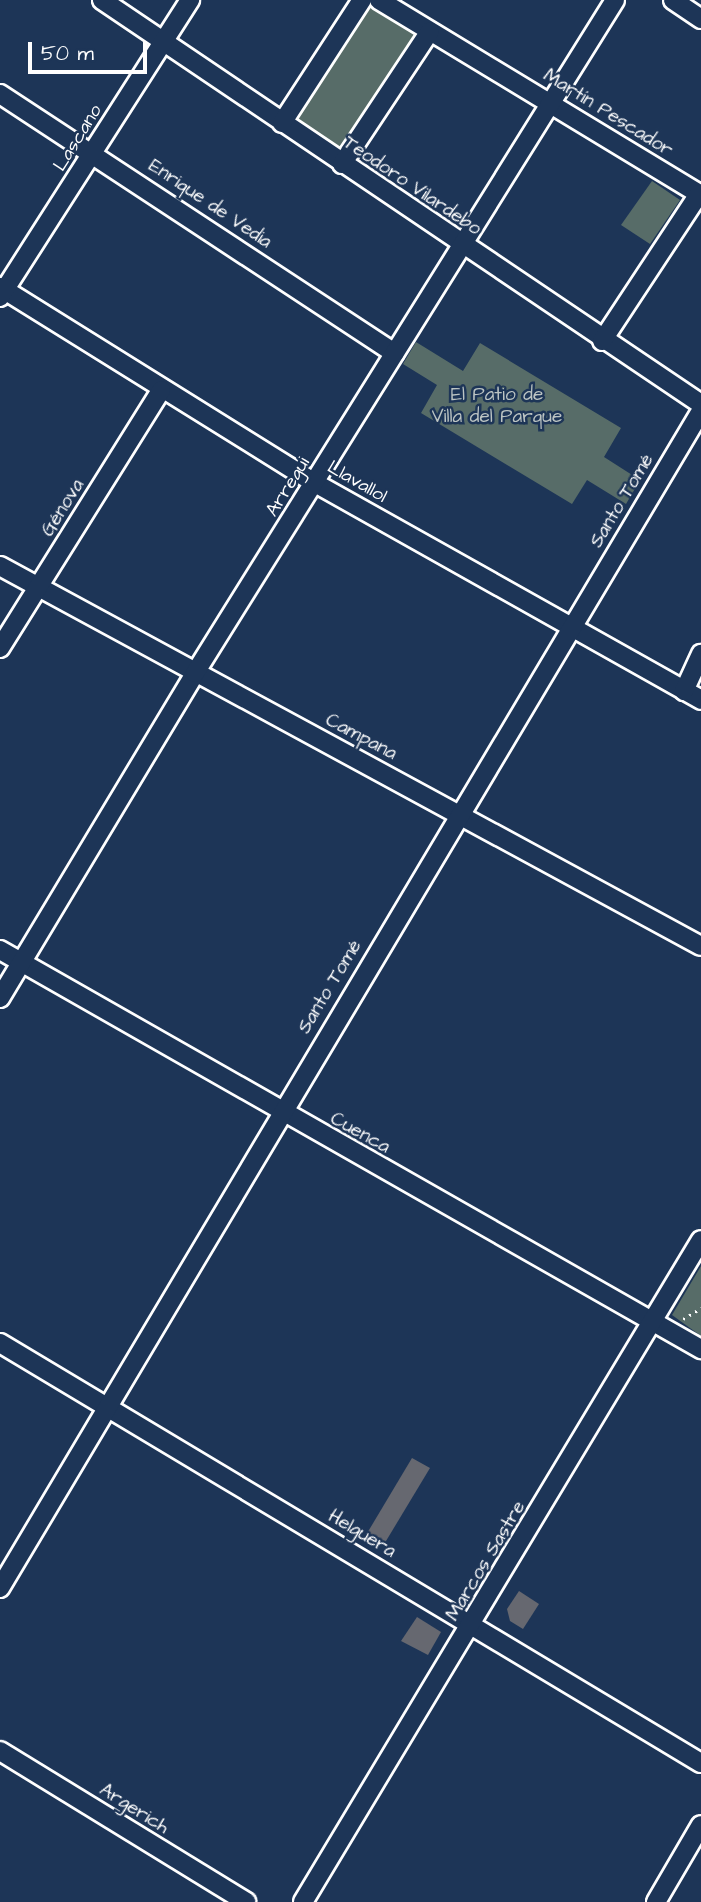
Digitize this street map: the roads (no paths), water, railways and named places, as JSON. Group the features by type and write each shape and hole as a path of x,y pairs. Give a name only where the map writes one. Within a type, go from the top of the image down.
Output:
{"street":[{"name":"Teodoro Vilardebo","path":"102,0 603,341 701,404"},
{"name":"Lascano","path":"2,291 95,153 190,0"},
{"path":"282,123 362,0"},
{"name":"Martín Pescador","path":"379,0 550,101 699,194 603,341"},
{"name":"Arregui","path":"0,998 195,673 615,0"},
{"path":"673,0 701,19"},
{"path":"342,164 430,31"},
{"name":"Enrique de Vedia","path":"0,94 95,153 395,353"},
{"name":"Llavallol","path":"2,291 315,483 570,629 701,700"},
{"name":"Génova","path":"0,648 161,390"},
{"name":"Santo Tomé","path":"0,1588 280,1112 701,411"},
{"name":"Campana","path":"0,566 195,673 459,812 701,946"},
{"path":"684,691 701,654"},
{"name":"Cuenca","path":"0,950 280,1112 701,1349"},
{"name":"Marcos Sastre","path":"303,1902 472,1626 701,1240"},
{"name":"Helguera","path":"0,1343 109,1405 701,1763"},
{"name":"Argerich","path":"0,1751 246,1902"},
{"path":"656,1902 701,1825"}],"park label":[{"name":"El Patio de Villa del Parque","path":"497,406"}]}
